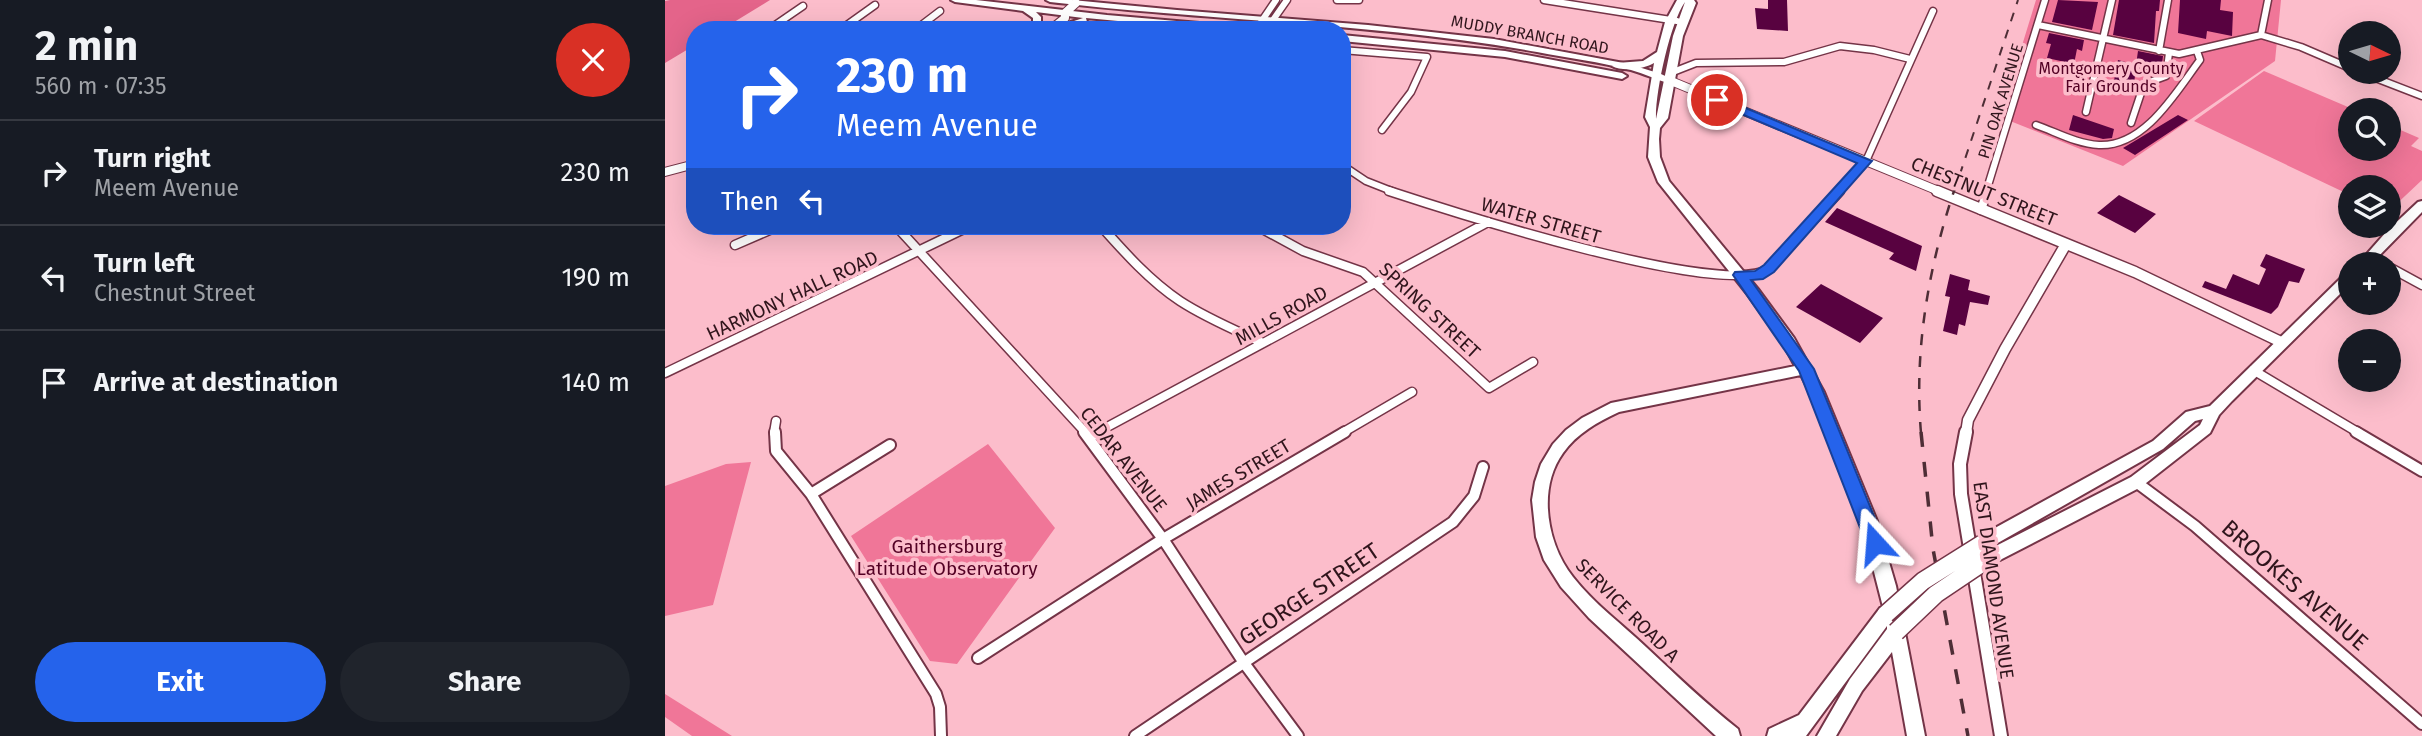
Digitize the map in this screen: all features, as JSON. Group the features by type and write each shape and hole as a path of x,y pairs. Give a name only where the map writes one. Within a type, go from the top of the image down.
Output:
{"main road":[{"path":"955,0 1142,21"},
{"name":"MUDDY BRANCH ROAD","path":"1050,0 1284,21"},
{"path":"1682,0 1670,20 1650,117 1655,127 1653,152 1664,182 1740,275 1806,369 1869,522 1888,586 1916,736"},
{"path":"1655,127 1663,118 1683,22 1691,4 1689,0"},
{"path":"1026,9 1038,21"},
{"path":"1077,21 1107,18"},
{"name":"MUDDY BRANCH ROAD","path":"1351,27 1465,37 1617,66 1658,79"},
{"name":"MUDDY BRANCH ROAD","path":"1351,39 1505,54 1658,79 1672,76"},
{"path":"1617,66 1646,64 1663,52"},
{"path":"2375,252 2422,205"},
{"path":"1776,736 1800,729 1886,614 1923,581 2136,482 2205,429 2214,411 2338,288"},
{"name":"SERVICE ROAD A","path":"1711,720 1592,607 1559,570 1544,541 1540,491 1548,468 1570,434 1596,416 1616,407 1806,369"},
{"path":"1826,736 1856,685 1896,632 1992,547 2158,445 2190,416 2214,411"},
{"path":"1711,720 1722,736"},
{"path":"1711,720 1731,736"}],"street":[{"path":"1263,19 1276,0"},
{"path":"1273,20 1287,0"},
{"path":"1337,0 1359,0"},
{"path":"1544,0 1683,22"},
{"name":"PIN OAK AVENUE","path":"1981,209 2045,0"},
{"path":"2086,112 2112,0"},
{"path":"2159,51 2168,0"},
{"path":"2261,35 2268,0"},
{"path":"1053,21 1076,3"},
{"path":"853,21 875,5"},
{"path":"781,21 803,6"},
{"path":"927,21 940,11"},
{"name":"WATER STREET","path":"1351,171 1387,190 1488,222 1628,260 1699,272 1758,276 1769,269 1866,161 1933,11"},
{"path":"1061,21 1065,18 1065,13"},
{"path":"2038,25 2183,54 2239,38 2261,35 2301,47 2338,63"},
{"path":"1672,76 1696,63 1776,63 1840,46 1874,50 1910,59"},
{"path":"1351,51 1427,57 1411,92 1382,130"},
{"path":"2036,125 2098,145 2117,144 2157,116 2200,60 2197,51"},
{"path":"1676,52 1696,63"},
{"path":"2131,124 2144,84 2166,76 2169,53"},
{"name":"CHESTNUT STREET","path":"1672,76 1866,161 2169,287 2281,342"},
{"path":"2392,84 2422,96"},
{"path":"665,166 686,161"},
{"path":"665,172 686,166"},
{"name":"MILLS ROAD","path":"1089,437 1488,222"},
{"path":"735,245 758,235"},
{"name":"CEDAR AVENUE","path":"904,235 1089,437 1163,539 1244,663 1298,736"},
{"name":"HARMONY HALL ROAD","path":"665,373 953,235"},
{"path":"1109,235 1157,284 1192,308 1263,343"},
{"name":"SPRING STREET","path":"1274,235 1303,251 1363,272 1489,388 1533,362"},
{"name":"EAST DIAMOND AVENUE","path":"2001,736 1970,559 1961,494 1960,464 1968,420 2005,349 2066,244"},
{"path":"2401,274 2422,285"},
{"path":"2253,370 2422,471"},
{"name":"JAMES STREET","path":"978,658 1163,539 1412,392"},
{"path":"776,421 776,451 811,494 936,694 940,707 941,736"},
{"path":"811,494 890,445"},
{"name":"GEORGE STREET","path":"1135,736 1453,522 1474,496 1483,467"},
{"name":"BROOKES AVENUE","path":"2136,482 2195,526 2422,724"}],"green space":[{"name":"Montgomery County Fair Grounds","path":"2036,0 2281,0 2275,61 2123,166 2000,117"},
{"path":"2264,71 2338,103 2338,161 2401,161 2401,130 2419,138 2411,146 2422,151 2422,180 2401,200 2401,175 2338,175 2338,189 2194,121"},
{"name":"Gaithersburg Latitude Observatory","path":"988,444 1055,528 957,664 930,661 851,536"},
{"path":"751,462 713,605 665,616 665,486 726,464"},
{"path":"665,694 732,736 692,736 665,717"}],"shaded area":[{"path":"770,0 736,21 686,21 686,50 665,63 665,1"}],"building":[{"path":"1768,0 1787,0 1788,31 1757,29 1755,8 1768,9"},
{"path":"2058,0 2098,2 2092,30 2052,22"},
{"path":"2119,0 2160,0 2159,11 2156,11 2154,43 2113,35"},
{"path":"2180,0 2221,0 2220,10 2233,12 2232,36 2207,31 2206,39 2178,33"},
{"path":"2049,33 2084,40 2082,51 2077,49 2074,64 2047,58 2051,44 2046,43"},
{"path":"2138,51 2163,56 2161,72 2141,70 2140,77 2135,76 2133,90 2113,86 2118,60 2136,65"},
{"path":"2073,115 2114,129 2112,138 2103,139 2069,130"},
{"path":"2178,115 2188,120 2135,155 2123,148"},
{"path":"2119,195 2156,214 2135,233 2097,213"},
{"path":"1837,208 1922,246 1916,271 1889,259 1894,253 1825,222"},
{"path":"2266,254 2305,269 2299,283 2289,281 2278,307 2271,314 2202,287 2205,281 2226,289 2233,274 2259,285 2266,269 2260,266"},
{"path":"1950,274 1970,280 1968,290 1990,296 1988,305 1970,302 1965,326 1959,324 1957,335 1943,331 1950,297 1945,296"},
{"path":"1821,284 1883,318 1860,343 1796,307"}],"railway":[{"path":"1954,192 2018,0"},
{"path":"1921,433 1919,402 1925,310 1937,250 1954,191"},
{"path":"1921,432 1933,549 1968,736"}],"route":[{"path":"1717,100 1866,161 1769,269 1758,276 1740,275 1806,369 1869,522 1875,543"}]}
